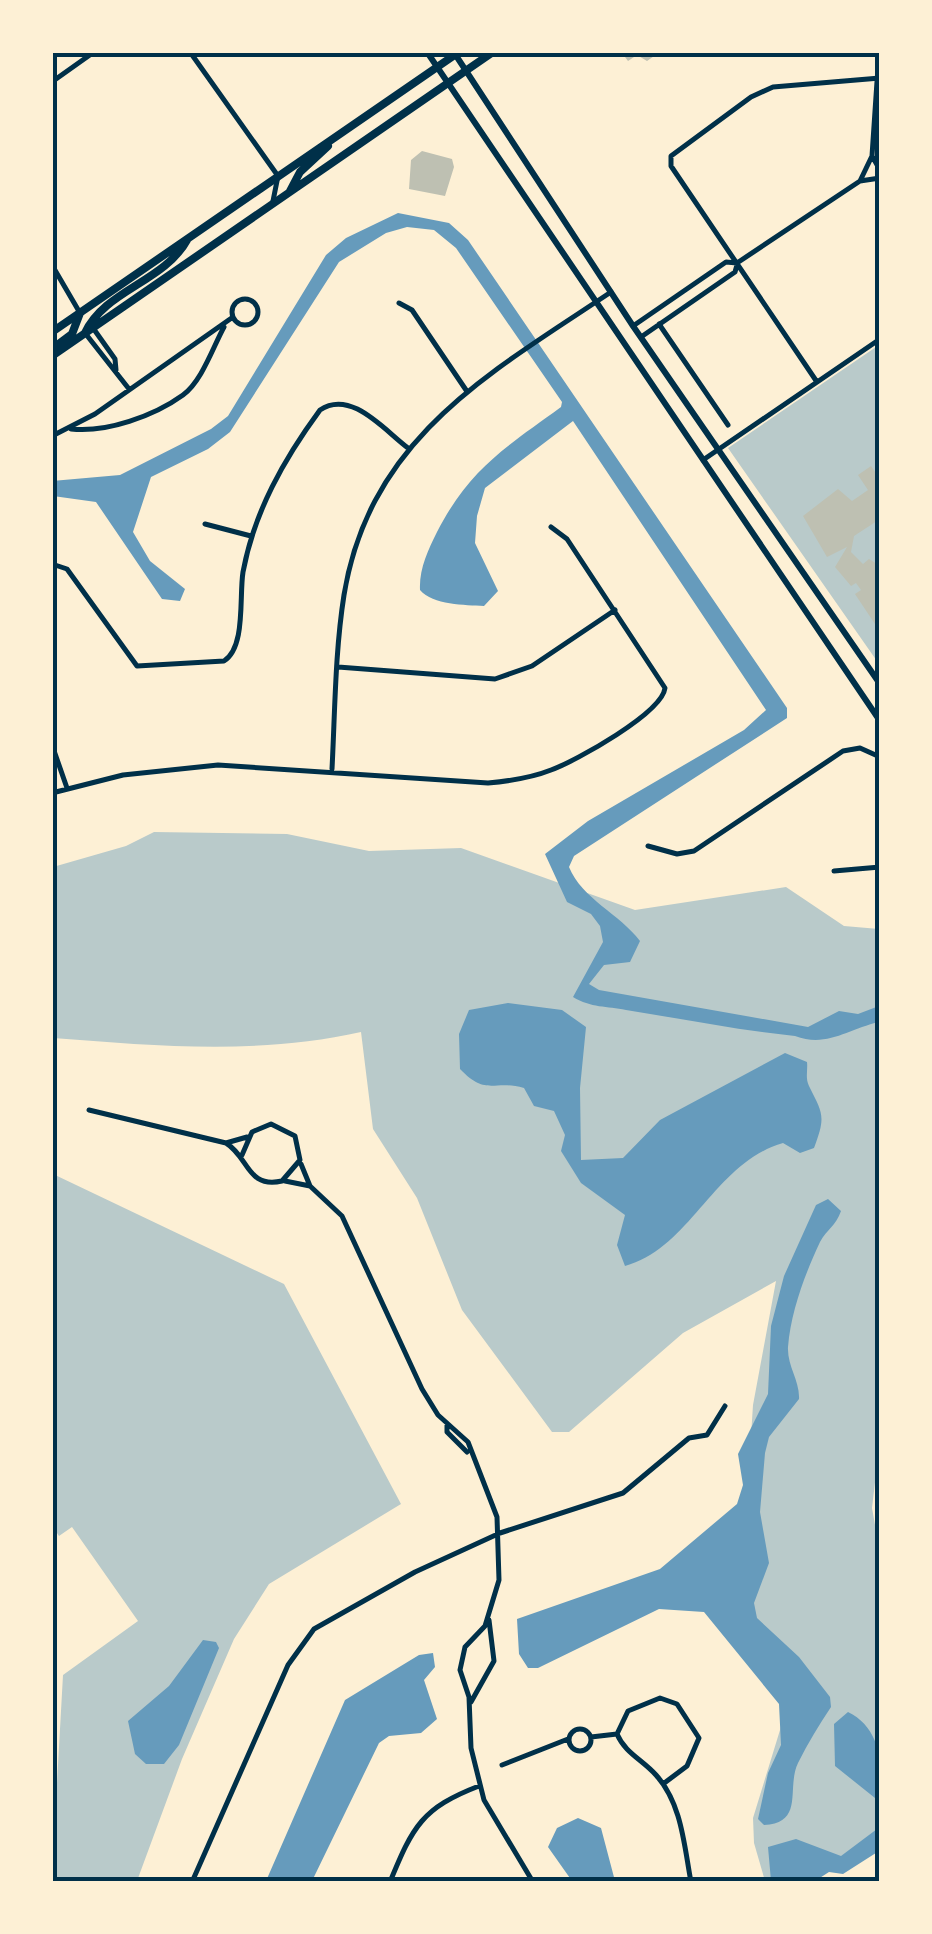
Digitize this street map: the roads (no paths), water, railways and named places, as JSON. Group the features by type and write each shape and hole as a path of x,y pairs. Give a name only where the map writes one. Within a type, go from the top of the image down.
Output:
{"main road":[{"path":"427,52 880,721"},
{"path":"52,352 450,86 493,52"},
{"path":"52,332 456,53 633,326 880,684"},
{"path":"290,192 294,180 330,142"},
{"path":"89,330 98,313 165,266 188,238"},
{"path":"52,352 72,334 80,313"}],"street":[{"path":"54,78 94,52"},
{"path":"190,52 278,176 273,204"},
{"path":"860,181 872,156 880,52"},
{"path":"817,382 672,166 671,156 750,97 772,87 879,78"},
{"path":"872,156 880,170"},
{"path":"633,326 726,262 737,263 860,181 880,178"},
{"path":"641,337 736,272 737,263"},
{"path":"52,265 80,313"},
{"path":"332,770 344,596 353,556 375,500 408,448 466,390 611,292"},
{"path":"52,436 130,390 226,324 240,300 250,300 257,307 257,317 250,324 240,324 233,317"},
{"path":"399,303 412,310 466,390"},
{"path":"68,428 92,431 115,426 184,394 226,324"},
{"path":"660,324 728,424"},
{"path":"89,330 106,365 116,370 130,390"},
{"path":"703,460 880,339"},
{"path":"52,564 67,569 137,666 224,661 236,648 251,536 270,491 324,407 337,402 352,405 408,448"},
{"path":"205,524 251,536"},
{"path":"52,793 186,766 332,770 467,783 520,779 577,759 663,699 663,682 567,539 551,527"},
{"path":"338,667 495,679 532,666 615,610"},
{"path":"52,745 67,788"},
{"path":"648,846 677,854 694,851 843,750 860,748 880,757"},
{"path":"834,871 880,867"},
{"path":"89,1110 226,1143 242,1156 247,1170 259,1180 310,1186"},
{"path":"226,1143 248,1137 264,1125 285,1127 298,1141 310,1186 342,1216 396,1337 453,1441 469,1453 493,1501 500,1532 499,1580 489,1612 460,1661 480,1786 498,1828 533,1882"},
{"path":"242,1156 248,1137"},
{"path":"282,1181 300,1160"},
{"path":"192,1882 288,1665 306,1637 388,1587 500,1532 624,1493 689,1438 708,1435 725,1406"},
{"path":"470,1705 494,1662 489,1612"},
{"path":"502,1765 568,1738 579,1728 591,1737 616,1734 634,1707 660,1698 678,1704 698,1738 687,1766 663,1784"},
{"path":"616,1734 627,1751 663,1784 678,1816 691,1882"},
{"path":"568,1738 570,1746 579,1751 589,1747 591,1737"},
{"path":"390,1882 419,1820 438,1804 480,1786"}],"water":[{"path":"398,213 449,223 468,240 787,708 787,718 574,856 569,867 575,878 640,941 630,962 604,965 589,984 599,990 808,1027 839,1011 858,1014 879,1006 879,1022 817,1040 599,1006 573,997 603,942 600,926 591,914 567,902 545,854 588,821 744,730 766,710 573,421 485,488 475,543 498,591 484,606 441,601 420,590 430,546 462,491 490,461 561,407 562,402 456,248 434,230 407,227 386,233 339,262 230,432 208,449 151,477 133,532 150,561 185,589 180,601 162,599 96,502 53,496 52,481 120,475 211,429 228,416 326,255 346,238"},
{"path":"508,1003 562,1010 586,1027 580,1088 581,1160 623,1158 660,1120 785,1053 807,1062 808,1083 821,1116 814,1148 800,1153 783,1143 759,1153 738,1168 668,1242 625,1266 617,1245 625,1215 581,1183 561,1151 565,1135 554,1111 534,1106 524,1088 477,1083 460,1069 459,1034 469,1010"},
{"path":"828,1199 841,1211 809,1267 790,1333 788,1354 799,1399 769,1437 765,1453 760,1512 769,1563 754,1603 757,1618 799,1657 830,1697 831,1707 798,1763 790,1811 777,1823 764,1825 758,1819 768,1773 781,1745 779,1704 704,1612 659,1609 538,1668 528,1668 519,1654 517,1619 660,1569 737,1504 743,1485 738,1454 768,1394 771,1326 784,1276 816,1205"},
{"path":"203,1640 216,1642 219,1648 179,1745 164,1764 146,1764 135,1754 128,1721 169,1686"},
{"path":"433,1653 435,1667 424,1680 437,1719 421,1733 389,1736 379,1743 312,1881 266,1881 345,1700 419,1655"},
{"path":"848,1712 863,1723 879,1754 879,1851 843,1874 829,1872 815,1881 771,1881 768,1847 796,1839 841,1856 877,1829 875,1798 835,1766 834,1724"},
{"path":"578,1818 601,1828 615,1881 572,1881 548,1847 557,1828"}]}
